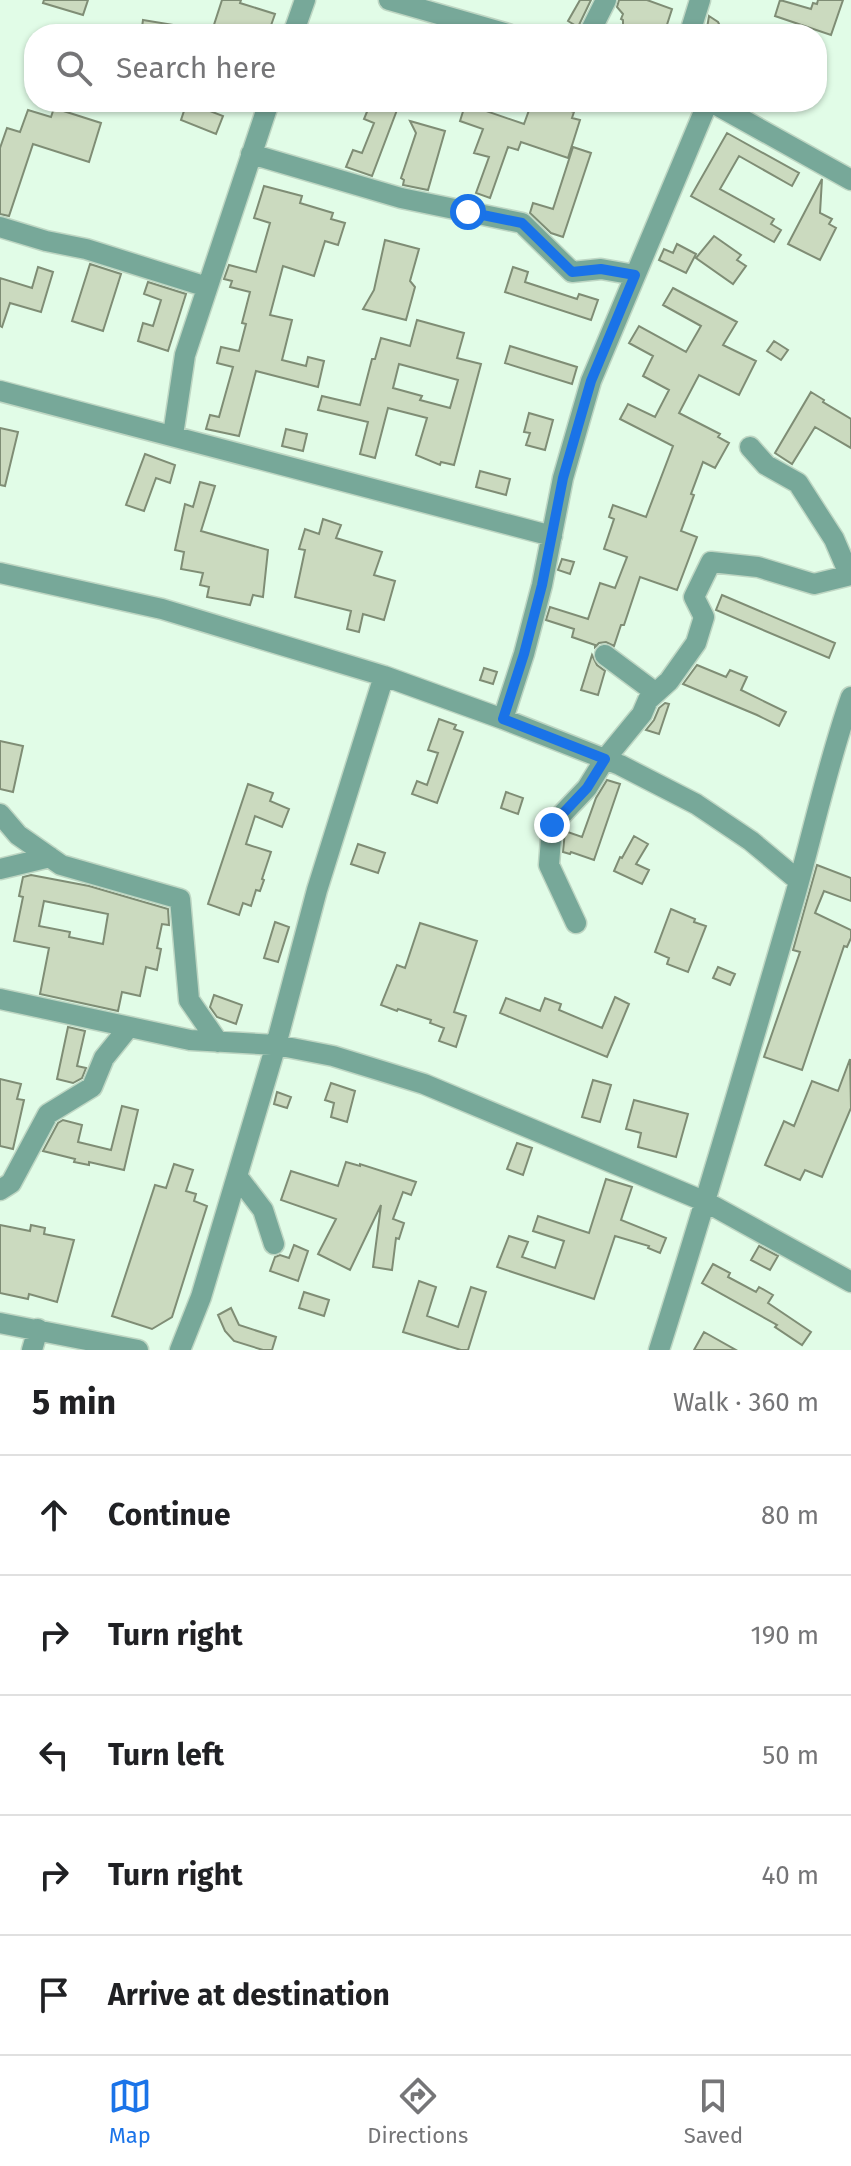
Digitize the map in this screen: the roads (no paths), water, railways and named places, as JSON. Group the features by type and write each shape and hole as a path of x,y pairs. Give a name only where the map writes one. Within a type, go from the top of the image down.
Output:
{"street":[{"path":"297,24 305,0"},
{"path":"389,0 473,24"},
{"path":"594,24 606,0"},
{"path":"693,24 700,0"},
{"path":"173,435 185,355 266,112"},
{"path":"503,719 538,599 563,478 591,381 705,112"},
{"path":"727,112 851,180"},
{"path":"251,154 401,198 522,223 572,272 601,269 635,275"},
{"path":"0,227 86,249 207,287"},
{"path":"0,391 552,536"},
{"path":"576,923 549,865 552,825 587,788 605,759 642,714 648,700 669,681 696,643 704,617 694,597 711,562 758,567 814,584 850,574 834,539 798,483 766,465 750,447"},
{"path":"0,573 162,609 384,676 503,719 620,765 696,804 751,841 799,881"},
{"path":"605,655 656,693"},
{"path":"180,1350 201,1297 276,1045 317,890 384,676"},
{"path":"659,1350 706,1202 799,881 836,739 851,697"},
{"path":"0,814 18,835 61,865 180,899 189,1000 218,1042"},
{"path":"0,869 50,857"},
{"path":"0,999 190,1040 276,1045 333,1056 424,1084 706,1202 851,1282"},
{"path":"0,1190 11,1183 48,1114 92,1087 104,1058 129,1027"},
{"path":"237,1176 263,1210 274,1244"},
{"path":"0,1323 138,1350"},
{"path":"32,1350 38,1329"}]}
